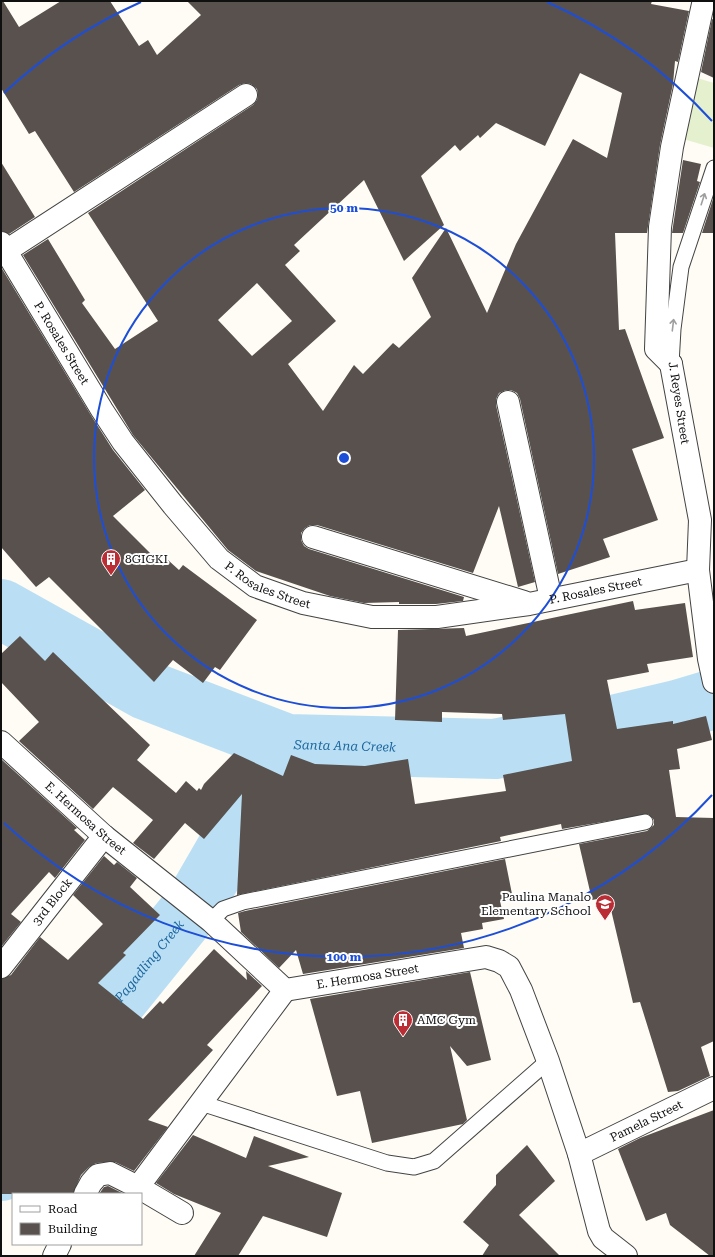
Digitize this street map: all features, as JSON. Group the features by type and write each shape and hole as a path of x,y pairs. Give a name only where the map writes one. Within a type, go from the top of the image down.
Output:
{"street":[{"path":"671,364 656,349 660,227 672,147 703,4"},
{"path":"3,247 246,96"},
{"name":"P. Rosales Street","path":"3,247 123,442 173,506 220,558 255,586 303,603 372,617 437,617 529,604 698,570"},
{"name":"J. Reyes Street","path":"671,364 700,520 698,570"},
{"path":"508,402 551,599"},
{"path":"314,537 529,604"},
{"path":"698,570 709,659 714,682"},
{"name":"E. Hermosa Street","path":"1,742 104,836 177,896 207,918 285,990 486,958 500,961 509,967 514,975 548,1061 579,1154 599,1231 603,1238 626,1256"},
{"name":"3rd Block","path":"1,967 104,836"},
{"path":"138,1186 285,990"},
{"name":"Pamela Street","path":"579,1154 714,1088"},
{"path":"86,1193 91,1183 98,1175 110,1173 138,1186 182,1213"},
{"path":"54,1256 60,1245"}],"lane":[{"name":"J. Reyes Street","path":"671,364 673,329 681,267 714,168"},
{"path":"207,918 224,909 244,902 645,822"},
{"path":"201,1104 387,1163 414,1167 434,1161 548,1061"}],"green space":[{"path":"697,78 714,83 714,148 680,138"}],"building":[{"path":"1,1 3,1 19,27 61,1 110,1 139,46 148,40 157,55 201,15 187,1 652,1 651,4 689,11 678,62 675,61 673,84 660,145 647,233 615,233 619,330 625,329 664,438 632,449 658,520 603,539 610,557 558,574 520,399 517,393 511,390 506,390 499,393 496,399 496,405 535,582 518,587 499,506 473,573 317,525 310,525 301,533 301,540 304,546 309,549 464,597 463,601 436,604 399,604 399,602 364,603 330,596 256,571 228,550 133,435 23,255 48,239 85,300 82,303 115,349 158,321 88,213 253,105 257,100 257,89 251,84 245,83 239,85 74,192 35,131 29,134 1,88","holes":["580,73 622,93 607,158 573,139 516,244 487,313 446,228 412,278 431,317 399,348 393,343 363,374 354,365 323,411 288,364 336,321 285,265 300,251 294,245 364,180 404,261 444,225 421,176 455,145 460,151 478,135 480,138 496,123 545,146","257,283 292,321 252,356 218,320"]},
{"path":"712,19 714,20 714,78 701,72"},
{"path":"683,160 701,164 697,181 700,182 683,233 672,233"},
{"path":"1,162 35,217 9,234 1,231"},
{"path":"714,196 714,233 702,233"},
{"path":"1,267 113,450 145,490 113,516 163,566 168,560 179,570 183,565 257,620 220,670 215,667 203,683 173,660 154,682 49,577 36,587 1,547"},
{"path":"633,601 635,610 685,603 693,657 647,664 649,672 607,680 617,729 673,721 673,724 706,716 712,740 677,749 680,769 669,770 676,817 714,818 714,1041 701,1047 710,1076 678,1091 668,1092 640,1002 633,1003 608,897 592,900 579,844 647,831 654,825 654,820 648,814 562,829 561,824 500,837 501,841 237,895 242,794 204,839 185,823 154,859 133,843 153,820 113,787 93,809 19,741 39,722 1,682 1,654 20,636 45,661 53,652 150,745 137,760 176,793 186,781 197,791 199,788 201,790 204,784 234,753 283,776 291,755 315,764 365,766 408,759 415,804 506,791 503,775 572,761 565,714 503,720 502,714 442,712 442,722 395,720 398,630 464,628 466,636"},
{"path":"1,759 77,828 74,830 85,840 55,878 49,872 11,914 21,922 1,947"},
{"path":"104,856 114,865 117,862 137,878 130,887 160,915 123,953 126,955 98,983 143,1019 160,1001 163,1004 214,949 247,980 246,971 262,986 207,1045 213,1050 148,1120 168,1127 134,1171 115,1162 96,1163 89,1167 81,1175 73,1193 1,1194 1,979 11,975 40,937 68,960 103,924 73,895"},
{"path":"505,859 513,899 500,901 504,919 482,923 483,929 461,933 464,948 303,974 296,950 279,968 241,932 238,913 245,911"},
{"name":"AMC Gym","path":"470,972 491,1060 467,1066 450,1046 467,1120 463,1124 372,1143 360,1091 337,1096 310,999"},
{"path":"714,1110 714,1256 710,1256 670,1225 666,1213 646,1221 618,1149 640,1138"},
{"path":"193,1135 246,1158 254,1136 309,1157 268,1166 342,1193 327,1237 263,1216 238,1256 194,1256 221,1213 174,1194 156,1183"},
{"path":"527,1145 555,1181 519,1215 560,1256 482,1256 489,1245 463,1222 496,1185 496,1175"},
{"path":"108,1186 122,1193 100,1193 104,1187"}],"waterway":[{"name":"Santa Ana Creek","path":"1,609 146,690 287,744 495,749 609,726 677,710 714,699"},
{"name":"Pagadling Creek","path":"1,1171 54,1078 194,905 282,753"}],"place":[{"name":"8GIGKI","path":"111,576"},
{"name":"Paulina Manalo Elementary School","path":"605,921"},
{"name":"AMC Gym","path":"403,1037"}]}
